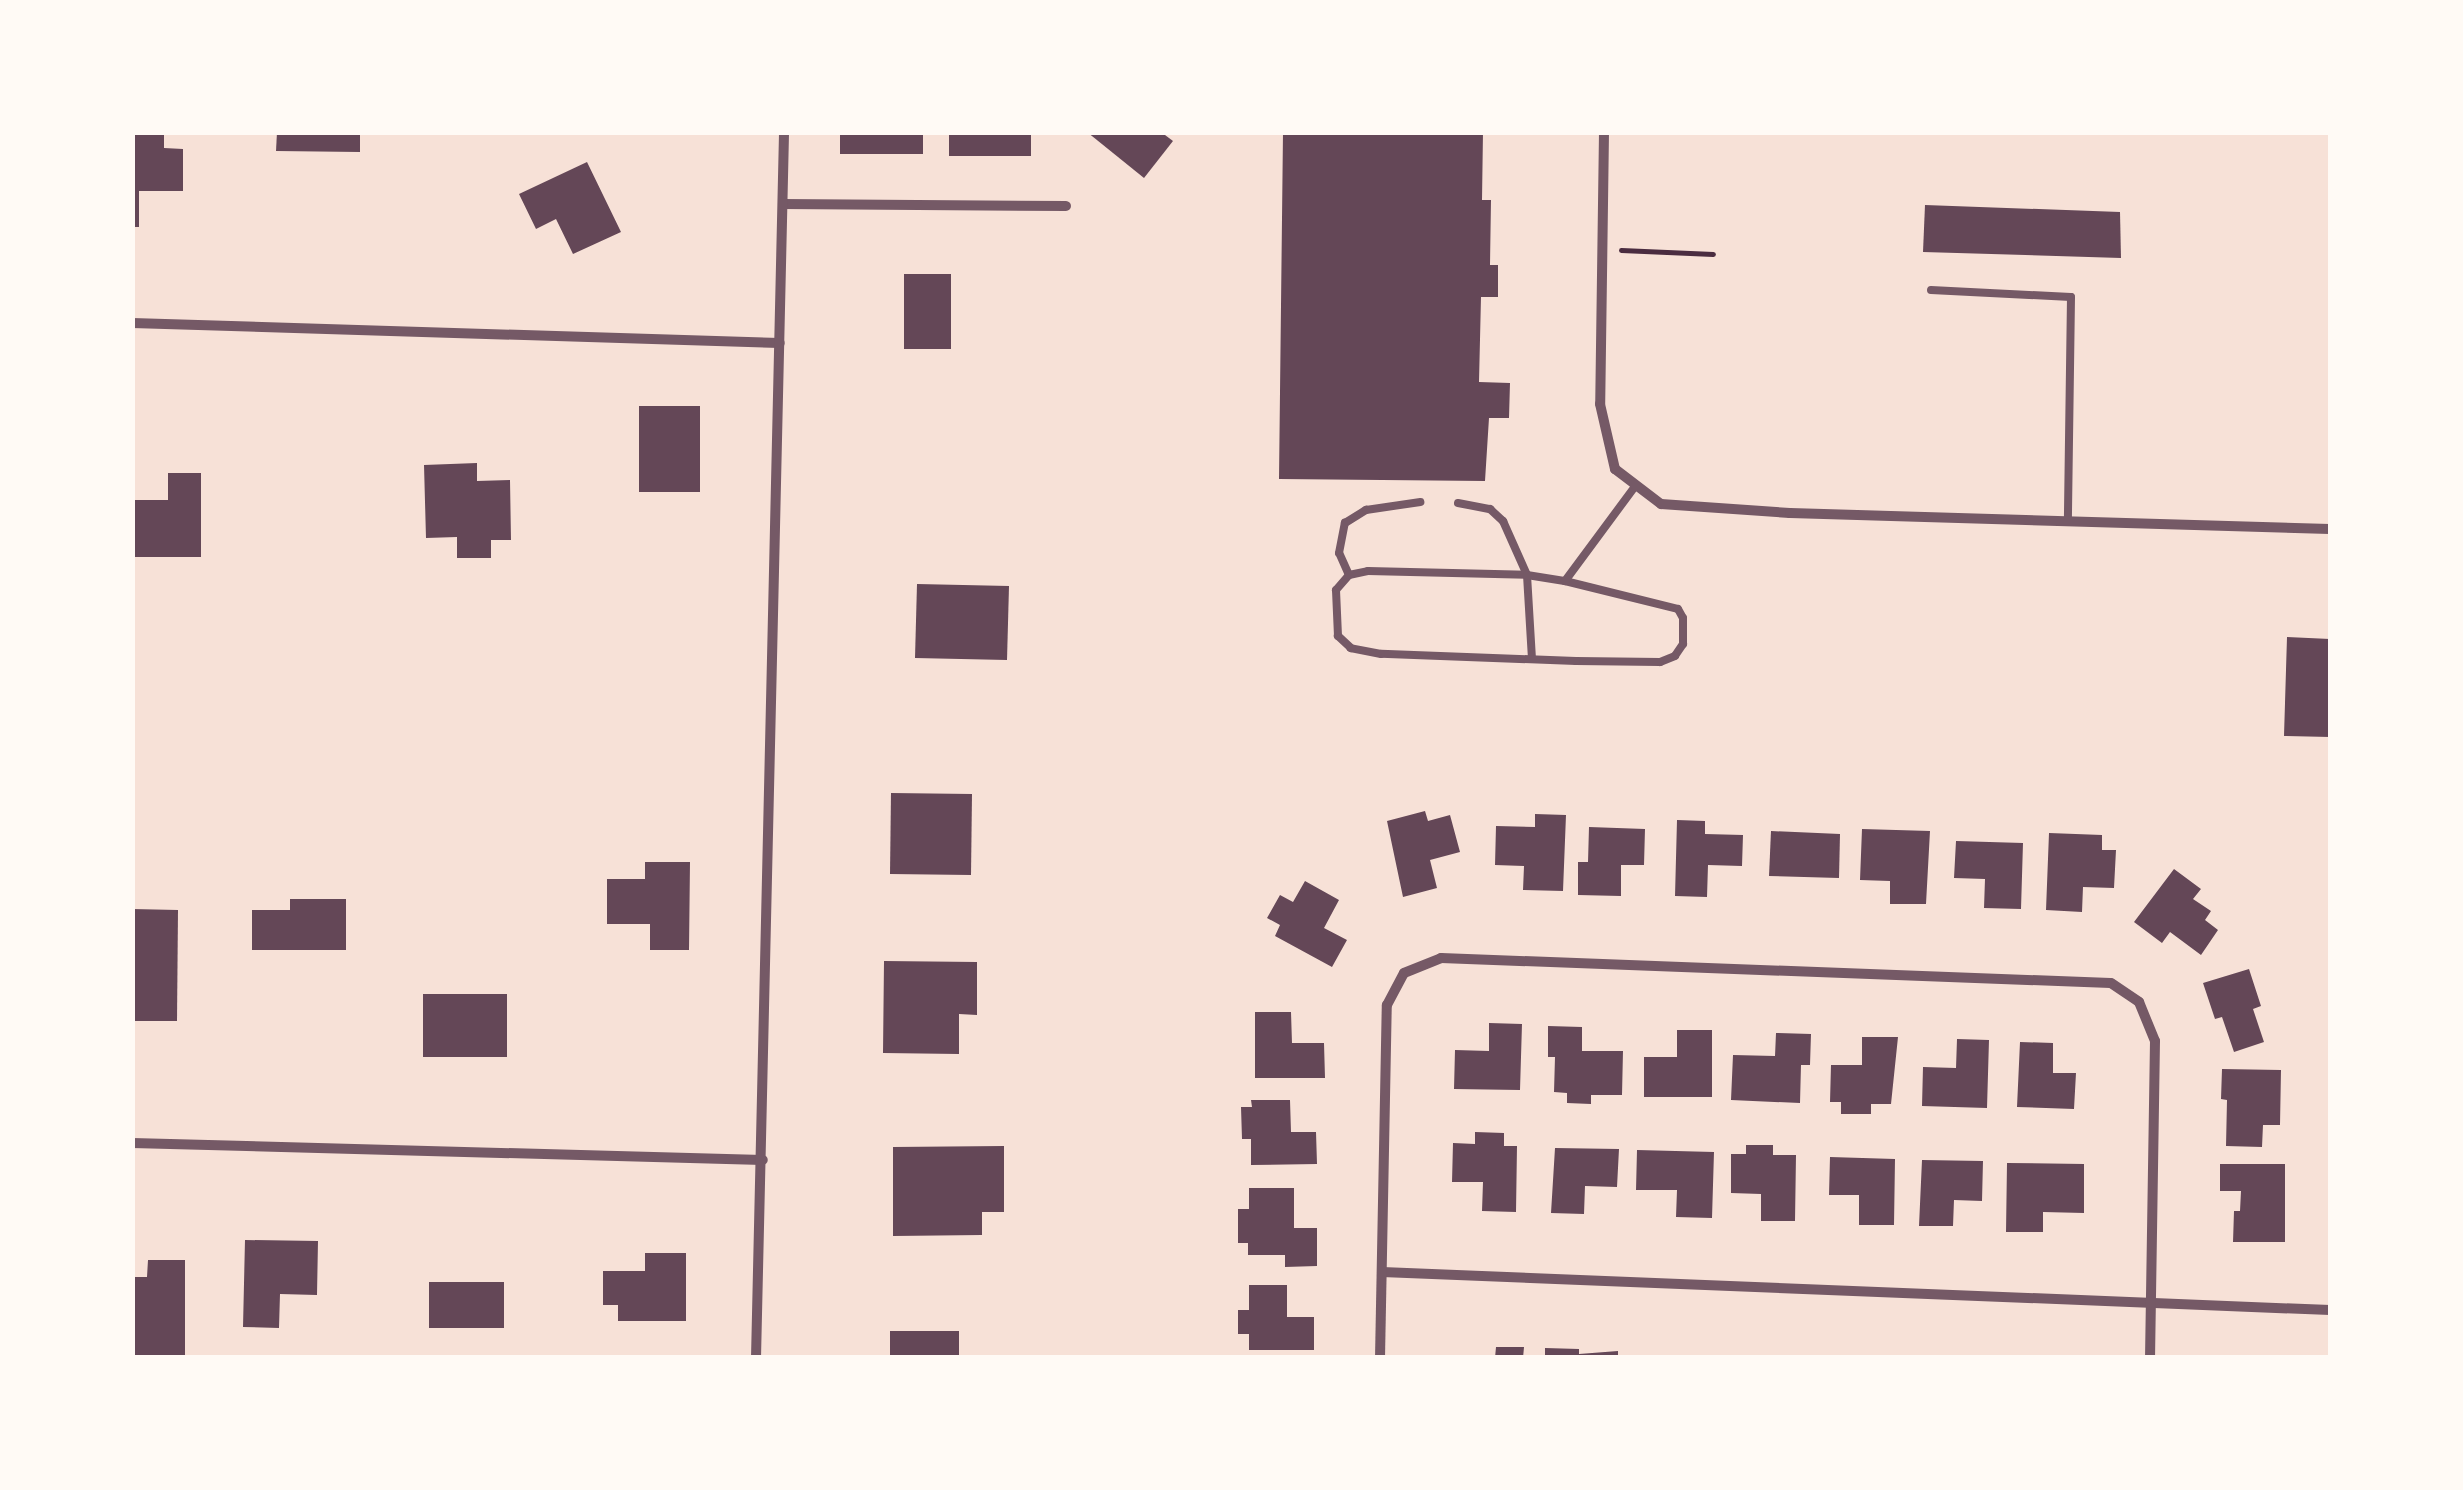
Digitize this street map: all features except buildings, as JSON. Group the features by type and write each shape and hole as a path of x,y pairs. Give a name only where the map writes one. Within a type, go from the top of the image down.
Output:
{"street":[{"path":"756,1358 764,1160 784,132"},
{"path":"1604,132 1600,404 1615,469 1661,504 1790,513 2330,529"},
{"path":"783,204 1066,206"},
{"path":"132,322 780,343"},
{"path":"1380,1358 1387,1005 1404,973 1441,958 2111,984 2139,1002 2155,1041 2150,1358"},
{"path":"132,1143 764,1160"},
{"path":"1382,1272 2330,1310"}],"lane":[{"path":"1931,290 2071,297 2068,521"},
{"path":"1565,581 1636,485"},
{"path":"1348,575 1339,552 1345,524 1366,510 1420,502"},
{"path":"1458,503 1490,509 1503,521 1527,575 1532,659"},
{"path":"1368,571 1527,575 1565,581 1678,608 1684,618 1684,644 1675,656 1660,662 1381,654 1350,648 1338,636 1336,590 1348,575 1368,571"}],"path":[{"path":"1603,249 1713,254"}]}
